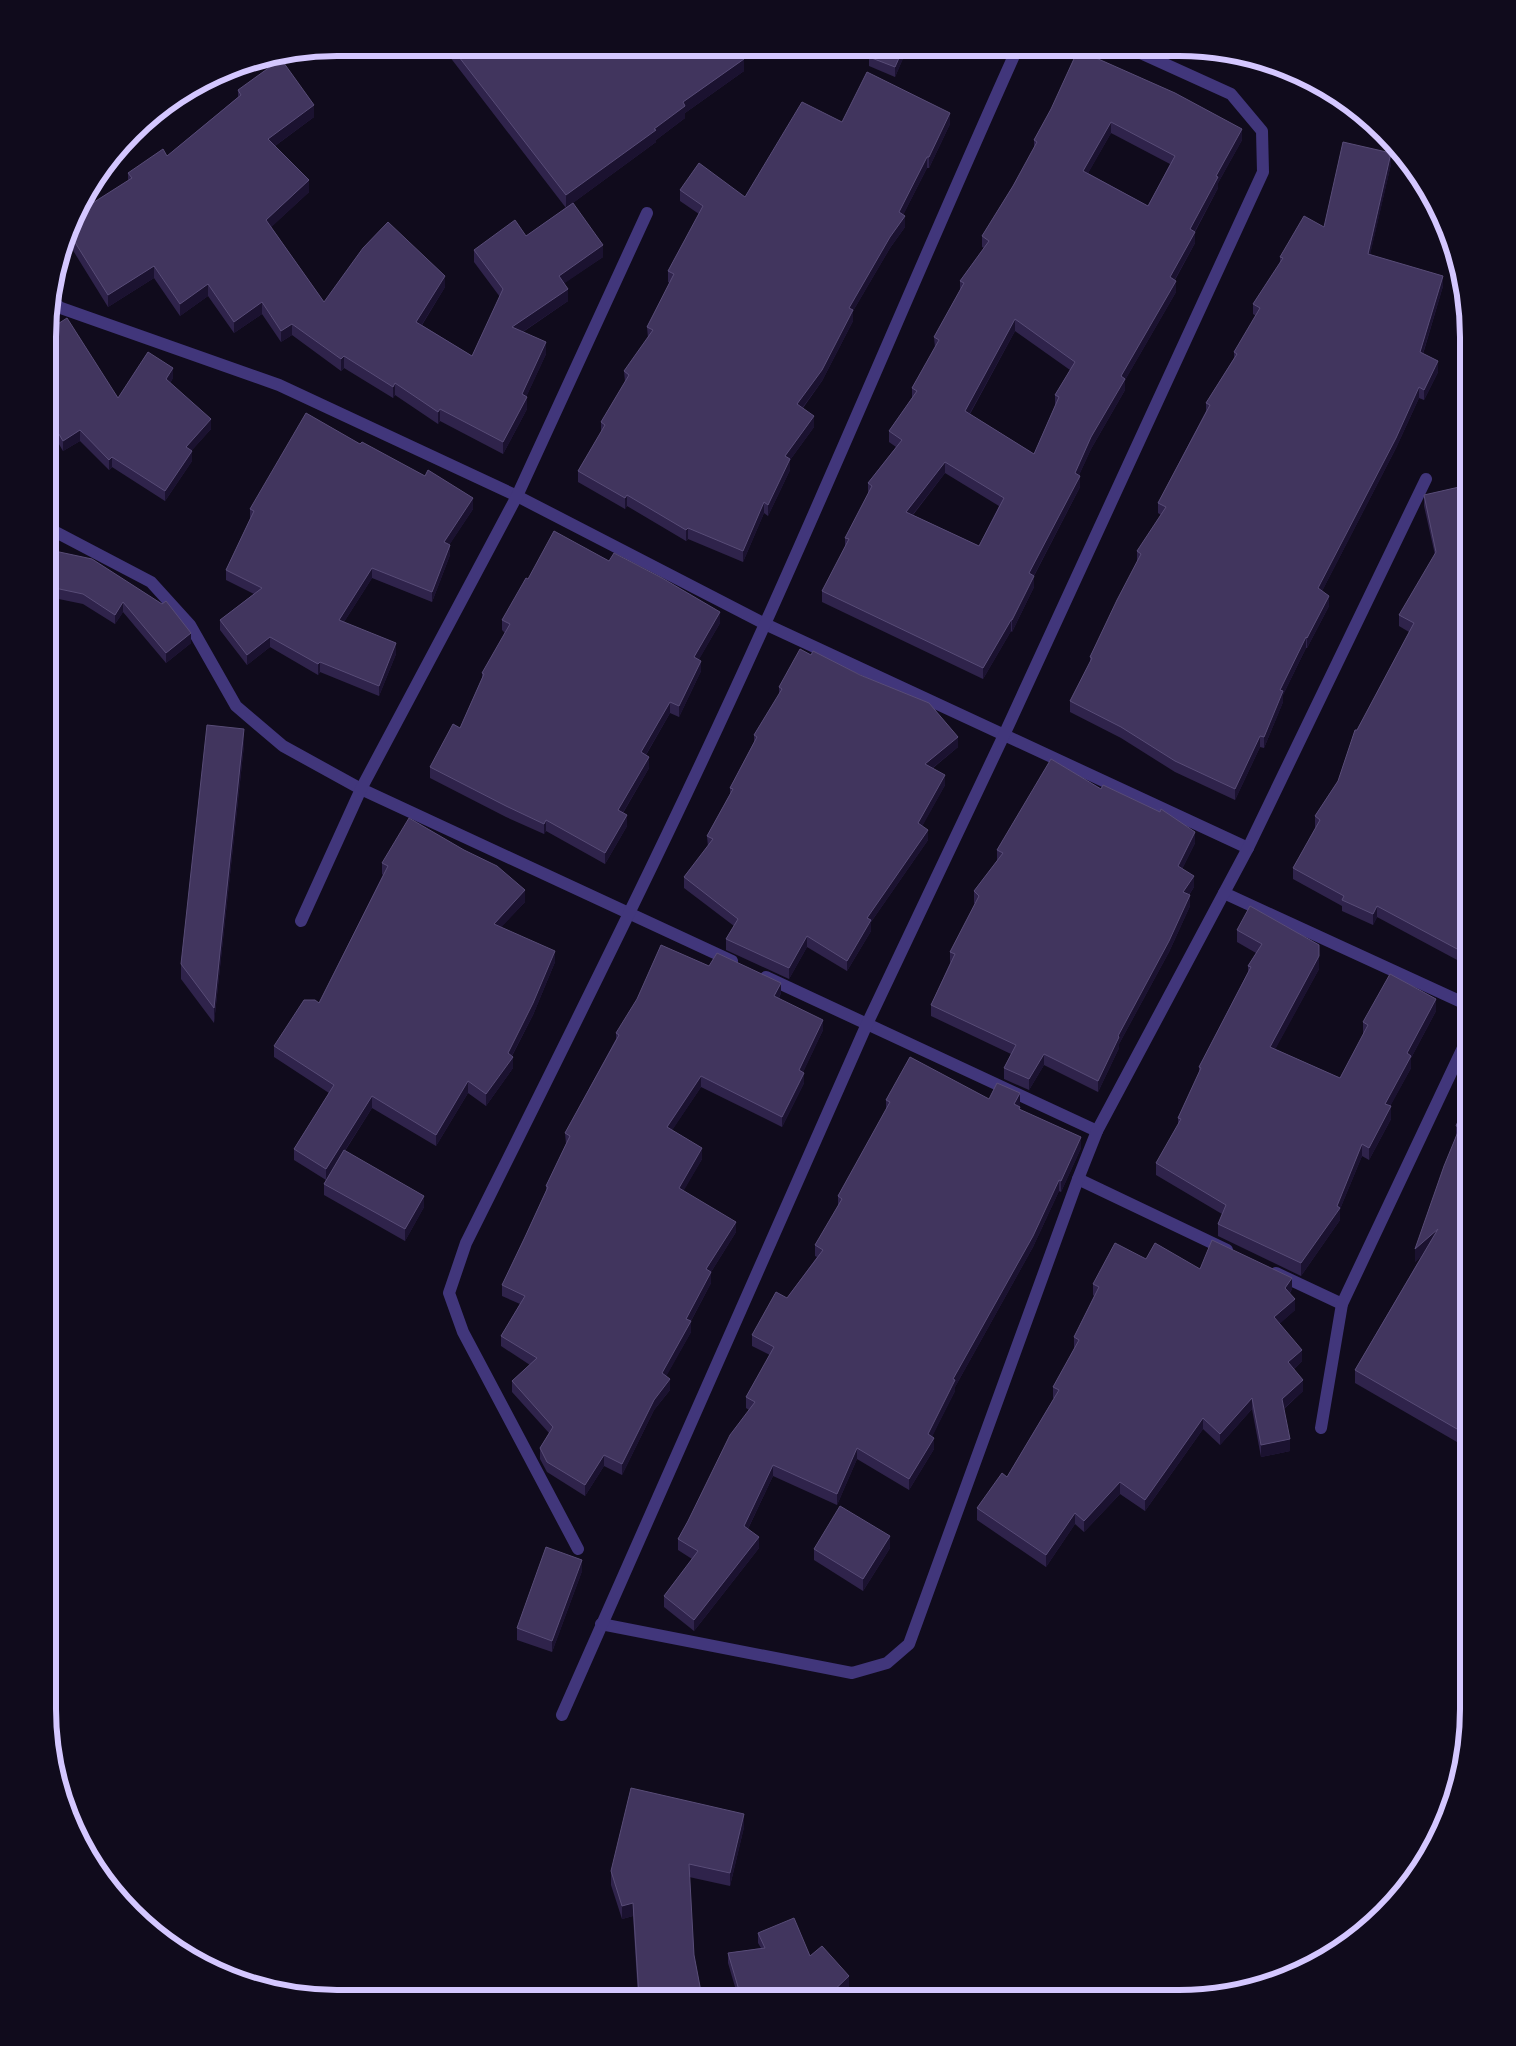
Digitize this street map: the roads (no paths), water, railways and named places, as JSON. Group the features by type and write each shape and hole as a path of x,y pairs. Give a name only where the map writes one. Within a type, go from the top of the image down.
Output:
{"street":[{"path":"578,1549 463,1332 448,1293 466,1243 630,913 765,624 962,171 1014,56"},
{"path":"562,1715 867,1024 1004,735 1263,172 1262,131 1231,94 1147,56"},
{"path":"302,921 361,789 517,496 647,212"},
{"path":"58,306 279,385 517,496 765,624 1248,848"},
{"path":"601,1624 852,1673 887,1663 908,1644 1097,1131 1248,848 1426,479"},
{"path":"56,532 151,582 190,625 236,706 283,746 361,789 1097,1131"},
{"path":"1224,893 1460,1001"},
{"path":"1321,1428 1342,1304 1460,1054"},
{"path":"1078,1179 1236,1254"},
{"path":"1263,1267 1342,1304"}]}
